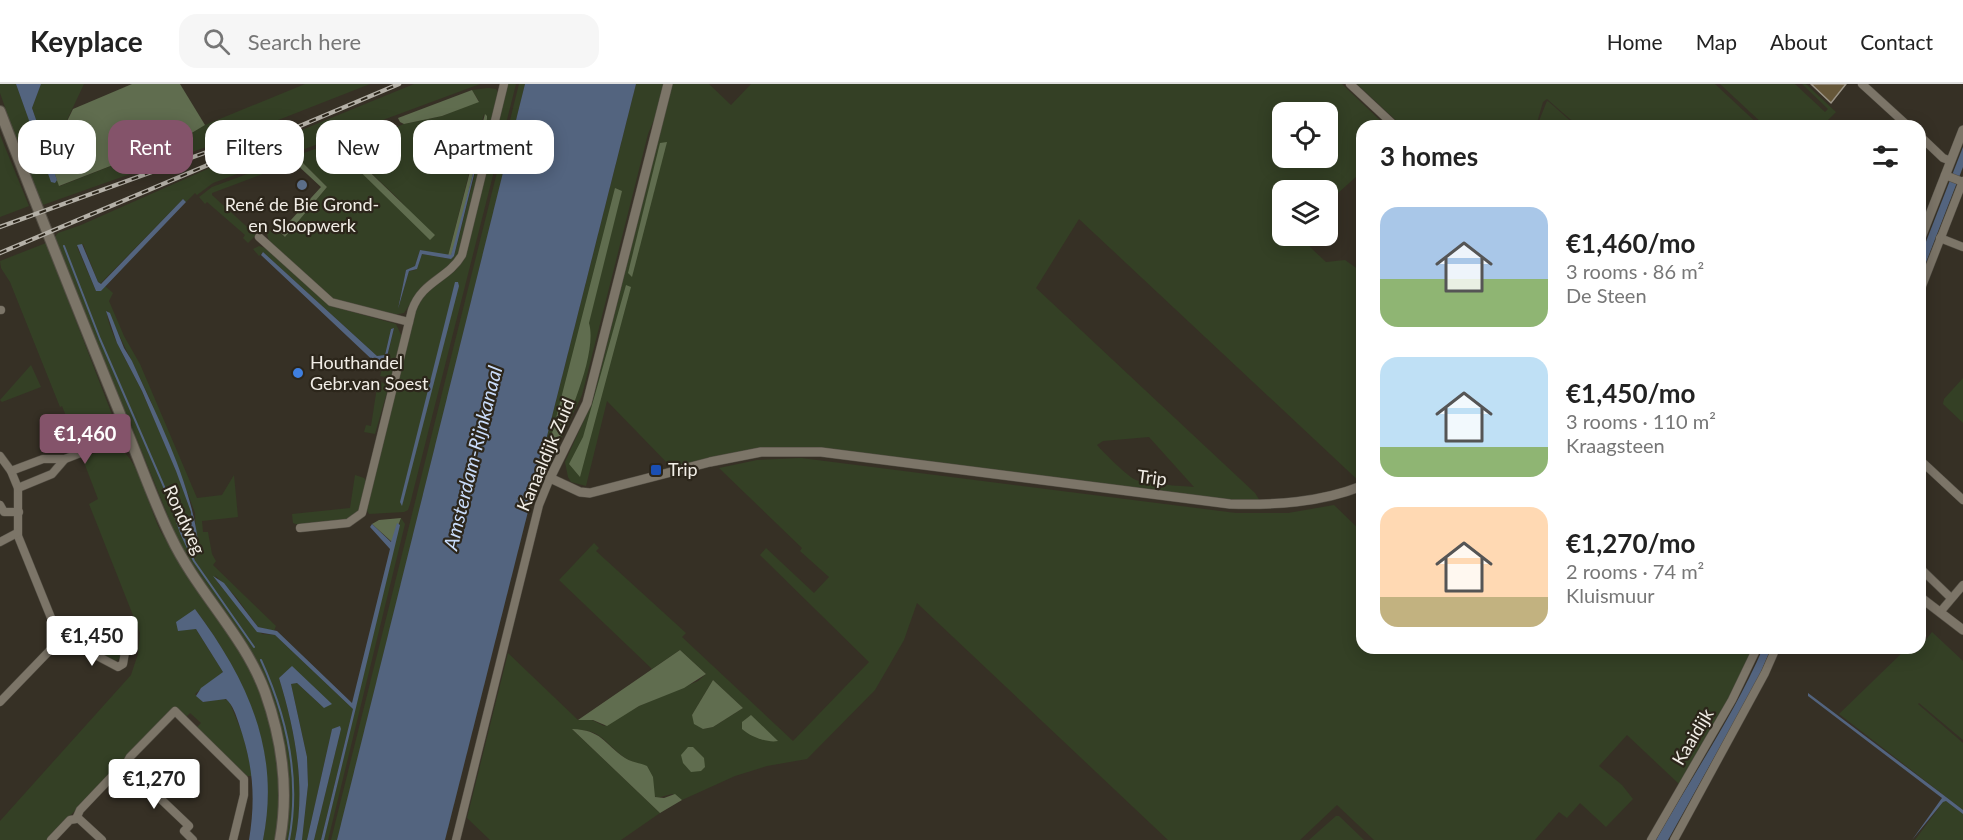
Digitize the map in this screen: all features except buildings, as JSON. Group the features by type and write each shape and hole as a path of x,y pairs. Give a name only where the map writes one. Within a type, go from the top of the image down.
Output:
{"main road":[{"name":"Rondweg","path":"0,111 178,551 246,652 264,690 278,735 282,762 284,789 280,840"}],"street":[{"path":"300,528 348,523 362,513 409,322 419,294 453,268 462,255 504,84"},
{"name":"Kanaaldijk Zuid","path":"456,840 536,515 550,478 587,403 668,84"},
{"path":"1350,84 1389,120"},
{"path":"1862,84 1901,120"},
{"path":"1926,226 1963,130"},
{"path":"1926,142 1943,158 1951,161"},
{"path":"1926,275 1962,181 1947,176"},
{"path":"259,237 331,302 409,322"},
{"path":"1940,238 1963,247"},
{"path":"11,471 43,459 65,459 129,434"},
{"name":"Trip","path":"550,478 580,492 590,493 710,462 761,452 821,452 1230,504 1272,505 1302,502 1356,488"},
{"path":"0,456 11,471 18,488 20,512 18,529 57,632 54,646 0,702"},
{"path":"18,488 52,474 65,459"},
{"path":"1926,466 1963,500"},
{"path":"0,505 4,512 20,512"},
{"path":"0,542 18,529"},
{"path":"1926,574 1951,598"},
{"path":"1941,611 1963,585"},
{"path":"1926,601 1963,630"},
{"path":"57,639 82,644 86,650 118,667 124,661 127,643 123,636 88,639 82,644"},
{"name":"Kaaidijk","path":"1651,840 1732,700 1754,654"},
{"path":"1674,840 1766,673 1774,654"},
{"path":"51,840 70,820 77,817 80,810 118,770 126,766 130,757 175,711 244,779 244,795 233,840"},
{"path":"126,766 189,826 184,831 193,840"},
{"path":"77,817 102,840"}],"green space":[{"path":"0,84 16,84 29,120 18,120 18,144 0,93"},
{"path":"41,84 84,84 67,120 36,120 32,108"},
{"path":"132,84 180,84 205,125 193,132 193,120 108,120 108,167 96,172 96,120 68,120 73,109"},
{"path":"305,84 370,84 278,120 217,120"},
{"path":"414,84 480,84 383,120 326,120"},
{"path":"508,84 516,84 507,120 499,120"},
{"path":"519,84 525,84 516,120 510,120"},
{"path":"636,84 664,84 656,115 648,134 582,395 530,504"},
{"path":"672,84 709,84 731,105 751,84 1342,84 1380,120 1356,120 1356,177 1338,193 1338,180 1272,180 1272,246 1310,246 1326,262 1345,260 1356,268 1356,478 1079,219 1036,288 1255,493 1260,501 1240,501 812,448 769,448 672,468 607,401 586,486 571,482 565,462 593,400","holes":["1149,437 1194,487 1156,484 1132,478 1097,445 1103,441"]},
{"path":"1357,84 1715,84 1754,120 1571,120 1547,99 1543,102 1538,120 1396,120"},
{"path":"1720,84 1795,84 1825,112 1828,109 1802,84 1806,84 1836,112 1828,120 1759,120"},
{"path":"488,88 496,89 498,92 491,120 485,120 484,114 482,120 423,120 442,116 479,101 472,90"},
{"path":"472,90 479,102 442,116 413,120 413,122 404,124 398,118"},
{"path":"1547,101 1569,120 1539,120"},
{"path":"413,122 413,174 469,174 448,256 420,250 415,266 406,270 398,309 409,271 416,270 422,254 451,259 454,256 475,174 478,174 458,255 446,269 420,289 404,313 394,315 331,298 269,241 267,234 272,228 285,237 327,187 304,164 304,153 316,149 316,174 368,174 406,206 372,174 401,174 401,125"},
{"path":"316,124 316,145 304,149 304,129"},
{"path":"205,125 205,147 193,152 193,132"},
{"path":"0,135 29,206 0,217"},
{"path":"667,142 632,277 628,273 660,143"},
{"path":"304,164 327,187 285,237 280,232 321,187 304,171"},
{"path":"108,167 108,174 130,174 40,206 29,174 54,174 60,186 96,174 96,172"},
{"path":"205,170 205,174 237,174 213,183 197,195 195,193 186,202 183,199 101,283 98,282 83,244 77,247 96,291 101,291 105,286 113,293 109,301 124,336 140,364 197,498 222,495 234,475 238,517 202,521 203,532 208,532 212,554 216,561 213,565 276,626 274,631 258,627 236,597 215,575 218,583 262,634 275,635 353,709 321,840 314,840 341,729 332,729 307,840 302,840 308,785 307,757 291,684 297,683 324,708 292,667 279,678 294,738 299,779 295,840 282,840 274,712 176,536 129,420 102,361 54,238 58,233","holes":["107,310 149,397 195,513 196,540 200,549 192,533 191,512 179,477 139,385 115,339"]},
{"path":"55,174 90,174 59,186"},
{"path":"247,174 263,174 212,193 256,235 248,243 243,238 245,235 199,197 212,187"},
{"path":"363,174 372,174 435,235 430,240"},
{"path":"469,174 473,174 457,237 451,256 448,256"},
{"path":"486,174 493,174 408,510 369,514 366,509 416,308 424,293 455,271 465,258"},
{"path":"497,174 503,174 337,840 331,840"},
{"path":"615,188 622,191 589,323 591,336 585,370 553,454 547,453"},
{"path":"46,243 116,425 112,433 79,448 62,406 60,407 10,282 1,268 0,261"},
{"path":"259,246 265,248 331,306 396,324 402,337 391,378 380,376 385,367 394,328 391,329 385,355 377,356 263,252 259,256 253,249"},
{"path":"626,285 631,287 580,477 569,464 583,437"},
{"path":"31,365 41,387 2,402 0,400"},
{"path":"1963,378 1963,423 1943,404 1944,399"},
{"path":"378,381 389,385 375,434 364,432 366,425 371,426"},
{"path":"113,448 121,449 134,465 160,530 185,571 231,636 256,683 272,734 276,760 278,813 276,840 263,840 267,807 267,776 263,746 255,717 230,662 195,609 178,630 196,629 223,672 195,694 203,702 224,699 229,701 243,735 253,776 247,776 196,728 201,723 190,713 186,717 174,707 47,840 0,840 0,821 131,675 138,654 140,633 89,504 98,499 82,457"},
{"path":"801,458 1236,513 1288,513 1334,505 1356,526 1356,654 1751,654 1721,714 1679,784 1627,735 1599,766 1622,785 1633,799 1606,827 1580,803 1567,818 1559,812 1535,840 1374,840 1337,805 1300,840 1168,840 917,603 904,640 875,690 807,759 767,766 735,776 682,800 672,794 657,798 654,795 647,767 625,758 590,731 573,730 660,813 621,840 490,840 467,818 508,653 578,720 592,720 604,726 639,706 698,681 706,674 680,650 652,669 559,580 594,543 599,548 596,551 686,633 682,637 793,741 869,662 760,555 766,548 814,593 829,577 800,551 802,548 719,468 757,460","holes":["713,680 743,708 713,727 703,729 692,715"]},
{"path":"355,475 364,478 367,482 359,509 354,515 333,523 301,526 293,523 292,514 350,508"},
{"path":"401,518 405,524 328,840 324,840"},
{"path":"401,518 392,542 372,524 379,520"},
{"path":"1932,632 1963,661 1963,740 1918,704 1963,743 1963,810 1839,714 1901,654 1926,654 1926,639"},
{"path":"117,639 122,645 120,658 115,661 87,646 88,642"},
{"path":"680,650 706,674 684,688 639,706 607,726 593,720 578,720"},
{"path":"713,680 743,708 713,727 703,729 694,724 692,715"},
{"path":"751,715 778,741 759,739 742,729 742,722"},
{"path":"572,729 590,732 630,761 647,766 653,777 655,797 664,798 675,794 682,800 660,813"},
{"path":"688,747 693,747 704,758 705,767 701,771 691,772 683,763 681,755"},
{"path":"1946,801 1963,814 1963,840 1915,840 1943,802"},
{"path":"1336,816 1339,816 1364,840 1309,840"}],"water":[{"path":"16,84 41,84 32,108 36,120 29,120"},
{"name":"Amsterdam-Rijnkanaal","path":"525,84 636,84 445,840 337,840 503,174 554,174 554,120 516,120"},
{"path":"1963,147 1963,167 1926,263 1926,242"},
{"path":"48,174 55,174 57,180 55,183 51,182"},
{"path":"474,174 454,256 451,259 422,254 417,269 409,271 398,309 406,270 415,266 420,250 451,255"},
{"path":"183,199 186,202 101,291 96,291 77,245 82,244 98,282 101,284"},
{"path":"263,252 377,356 385,355 391,329 394,328 384,369 261,255"},
{"path":"455,282 458,282 459,286 402,506 400,502"},
{"path":"106,311 110,313 124,348 132,361 182,477 196,526 199,550 192,538 191,512 176,471 142,391 117,343"},
{"path":"397,523 400,525 324,840 321,840 353,709 275,635 257,632 213,576 224,583 258,627 277,631 352,703 390,549 370,527 372,524 391,542"},
{"path":"195,609 230,662 255,717 263,746 267,776 267,807 263,840 249,840 252,781 244,739 234,710 226,699 203,702 196,696 201,688 223,672 196,629 178,631 176,622"},
{"path":"1760,654 1768,654 1758,679 1668,840 1656,840 1726,721"},
{"path":"292,666 332,704 324,708 297,683 291,684 307,757 308,785 302,840 295,840 299,799 297,758 290,718 279,678"},
{"path":"1808,693 1963,810 1963,814 1946,801 1943,802 1912,840 1942,798 1808,696"},
{"path":"340,726 314,840 307,840 332,729"}],"waterway":[{"path":"64,246 100,339 194,561 254,647"},
{"path":"261,660 278,703 289,748 293,793 289,840"}],"railway":[{"path":"0,253 399,84"},
{"path":"0,227 205,153"}],"place":[{"name":"René de Bie Grond- en Sloopwerk","path":"302,185"},
{"name":"Houthandel Gebr.van Soest","path":"298,373"},
{"name":"Trip","path":"656,470"}]}
